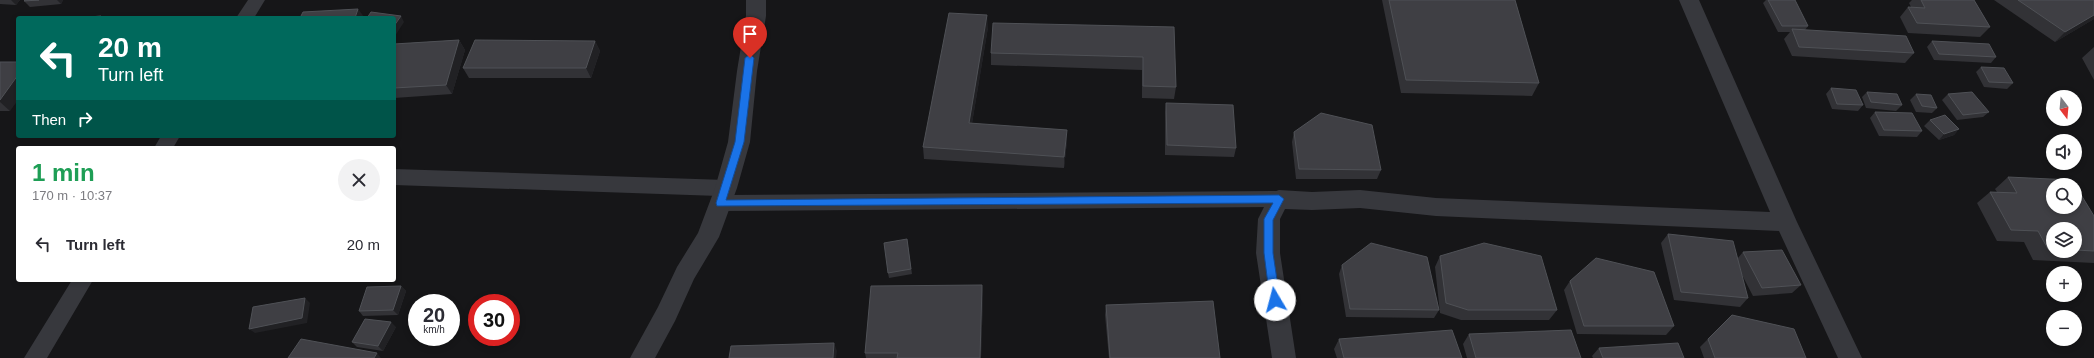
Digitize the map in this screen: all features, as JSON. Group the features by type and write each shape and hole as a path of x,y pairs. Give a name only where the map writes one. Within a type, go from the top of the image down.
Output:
{"street":[{"path":"642,358 667,314 685,274 708,237 723,196 739,142 747,71 756,16 756,0"},
{"path":"1689,0 1786,222 1850,358"},
{"path":"1284,358 1268,253 1268,219 1279,199 1312,201 1360,199 1436,207 1786,222"}],"lane":[{"path":"246,16 257,0"},
{"path":"396,177 723,196 1279,199"},
{"path":"35,358 82,282"}],"building":[{"path":"1389,0 1515,0 1539,83 1406,80"},
{"path":"1768,0 1795,0 1808,26 1782,26"},
{"path":"1921,0 1974,0 1990,27 1917,23 1908,7 1925,8"},
{"path":"2018,0 2094,0 2094,15 2065,32"},
{"path":"358,9 356,16 301,16 303,12"},
{"path":"371,12 401,16 396,23 396,16 368,16"},
{"path":"949,13 987,15 969,123 1067,130 1064,157 923,147"},
{"path":"993,23 1174,27 1176,87 1143,86 1143,57 991,53"},
{"path":"1792,29 1906,36 1914,53 1799,47"},
{"path":"459,40 446,85 396,88 396,44"},
{"path":"475,40 595,41 586,68 463,68"},
{"path":"1932,41 1989,44 1996,57 1939,54"},
{"path":"0,62 16,62 16,78 0,100"},
{"path":"1981,67 2004,68 2013,83 1989,82"},
{"path":"1831,88 1856,90 1863,105 1837,104"},
{"path":"1867,92 1897,94 1902,105 1871,102"},
{"path":"1972,92 1989,112 1963,115 1948,94"},
{"path":"1916,94 1931,95 1937,108 1922,106"},
{"path":"1166,103 1233,105 1236,148 1167,145"},
{"path":"1875,112 1912,113 1922,131 1884,130"},
{"path":"1321,113 1372,125 1381,170 1299,169 1294,132"},
{"path":"1945,115 1959,129 1944,134 1930,120"},
{"path":"2008,177 2046,179 2046,214 2082,214 2082,196 2094,216 2094,251 2082,250 2082,222 2046,222 2046,245 2038,231 2011,230 1990,192 2017,193"},
{"path":"1668,234 1733,241 1748,298 1681,292"},
{"path":"907,239 911,269 888,273 884,243"},
{"path":"1371,243 1427,257 1439,310 1350,309 1342,265"},
{"path":"1484,243 1541,256 1557,310 1468,310 1446,303 1440,256"},
{"path":"1782,250 1801,285 1762,288 1743,252"},
{"path":"1596,258 1654,272 1674,326 1584,326 1570,281"},
{"path":"982,285 980,358 897,358 898,353 865,353 871,286"},
{"path":"401,286 393,310 359,311 367,287"},
{"path":"305,298 302,318 249,329 253,307"},
{"path":"1213,301 1220,358 1110,358 1106,305"},
{"path":"1732,315 1794,329 1806,358 1715,358 1708,339"},
{"path":"365,319 391,322 378,346 352,342"},
{"path":"1452,330 1462,358 1344,358 1339,339"},
{"path":"1571,330 1581,358 1476,358 1469,334"},
{"path":"301,339 377,353 374,358 288,358"},
{"path":"834,343 833,358 729,358 731,346"},
{"path":"1678,343 1684,358 1603,358 1599,348"}],"route":[{"path":"750,58 747,71 739,142 726,188 720,203 1279,199 1268,219 1268,253 1275,300"}]}
